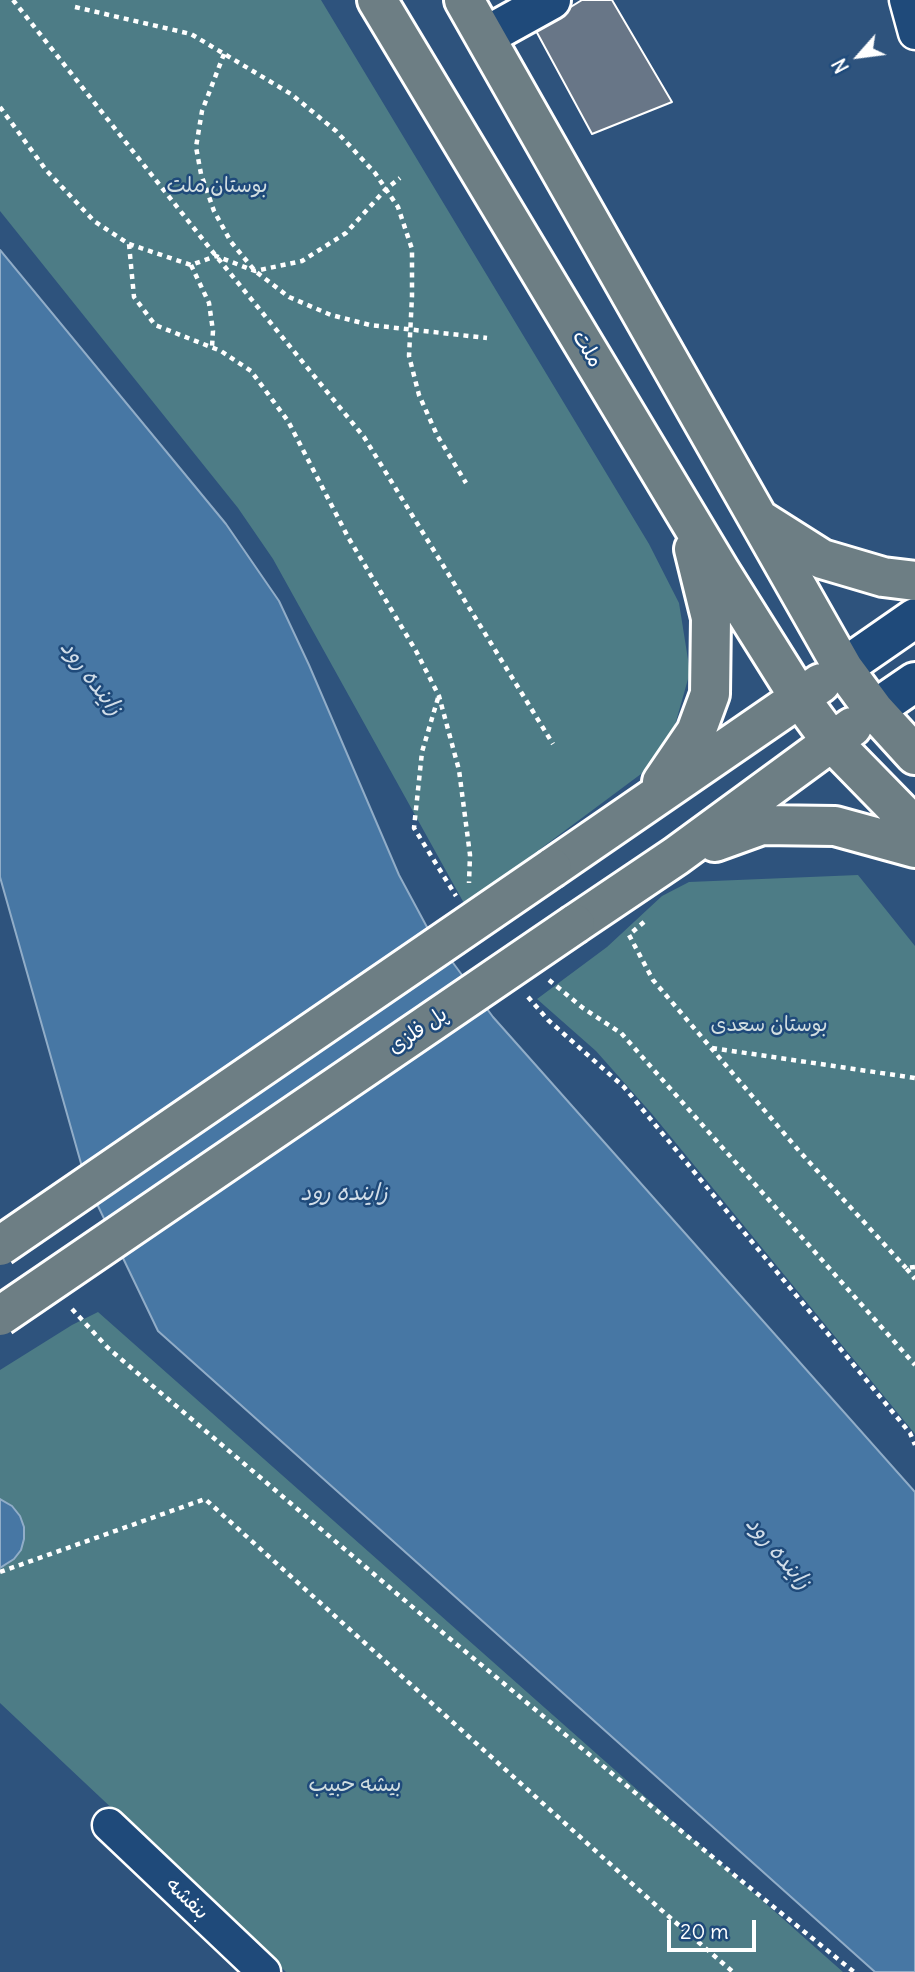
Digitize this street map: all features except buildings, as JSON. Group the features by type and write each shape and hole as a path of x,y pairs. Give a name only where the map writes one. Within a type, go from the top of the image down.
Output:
{"main road":[{"name":"ملت","path":"377,0 685,513 799,697 832,743"},
{"path":"464,0 844,668 874,710 915,755"},
{"path":"486,36 551,0"},
{"path":"647,803 696,732 710,694 710,618 685,513"},
{"path":"757,518 822,559 883,577 915,581"},
{"path":"0,1246 915,618"},
{"path":"874,710 915,682"},
{"name":"پل فلزی","path":"0,1315 676,856 874,710"},
{"path":"832,743 915,827"},
{"path":"676,856 762,825 835,827 915,848"}],"street":[{"path":"906,0 915,33"},
{"name":"بنفشه","path":"110,1825 264,1972"}],"path":[{"path":"13,0 364,437 553,744"},
{"path":"75,7 191,34 291,94 327,124 374,173 398,208 412,249 409,356 419,395 437,435 466,483"},
{"path":"224,54 202,111 196,147 201,174 214,211 231,242 255,271 289,297 331,315 370,325 487,338"},
{"path":"0,107 46,170 94,221 128,244 191,265 216,256 255,271 302,261 346,233 386,189 400,178"},
{"path":"128,244 134,297 155,326 221,351 251,371 288,421 348,537 416,651 439,696 459,770 470,855 469,890"},
{"path":"191,265 209,303 212,347"},
{"path":"439,696 422,752 414,828 457,898"},
{"path":"629,934 653,980 800,1152 915,1279"},
{"path":"542,975 583,1008 621,1033 915,1365"},
{"path":"524,993 548,1020 624,1087 909,1433 915,1445"},
{"path":"711,1048 915,1078"},
{"path":"906,1268 915,1267"},
{"path":"63,1299 118,1356 481,1664 854,1972"},
{"path":"0,1572 205,1499 733,1972"}],"green space":[{"name":"بوستان ملت","path":"0,0 321,0 649,544 679,603 690,672 673,732 645,771 465,905 273,559 238,508 0,211"},
{"name":"بوستان سعدی","path":"858,875 915,946 915,1434 652,1114 596,1051 537,999 607,947 662,896 689,882"},
{"name":"بیشه حبیب","path":"98,1312 843,1972 286,1972 0,1703 0,1370"}],"water":[{"name":"زاینده رود","path":"0,250 226,524 279,601 399,875 428,929 493,1017 915,1492 915,1972 875,1972 158,1331 86,1181 0,877"},
{"path":"0,1499 12,1506 20,1516 24,1539 21,1550 14,1559 0,1568"}]}
